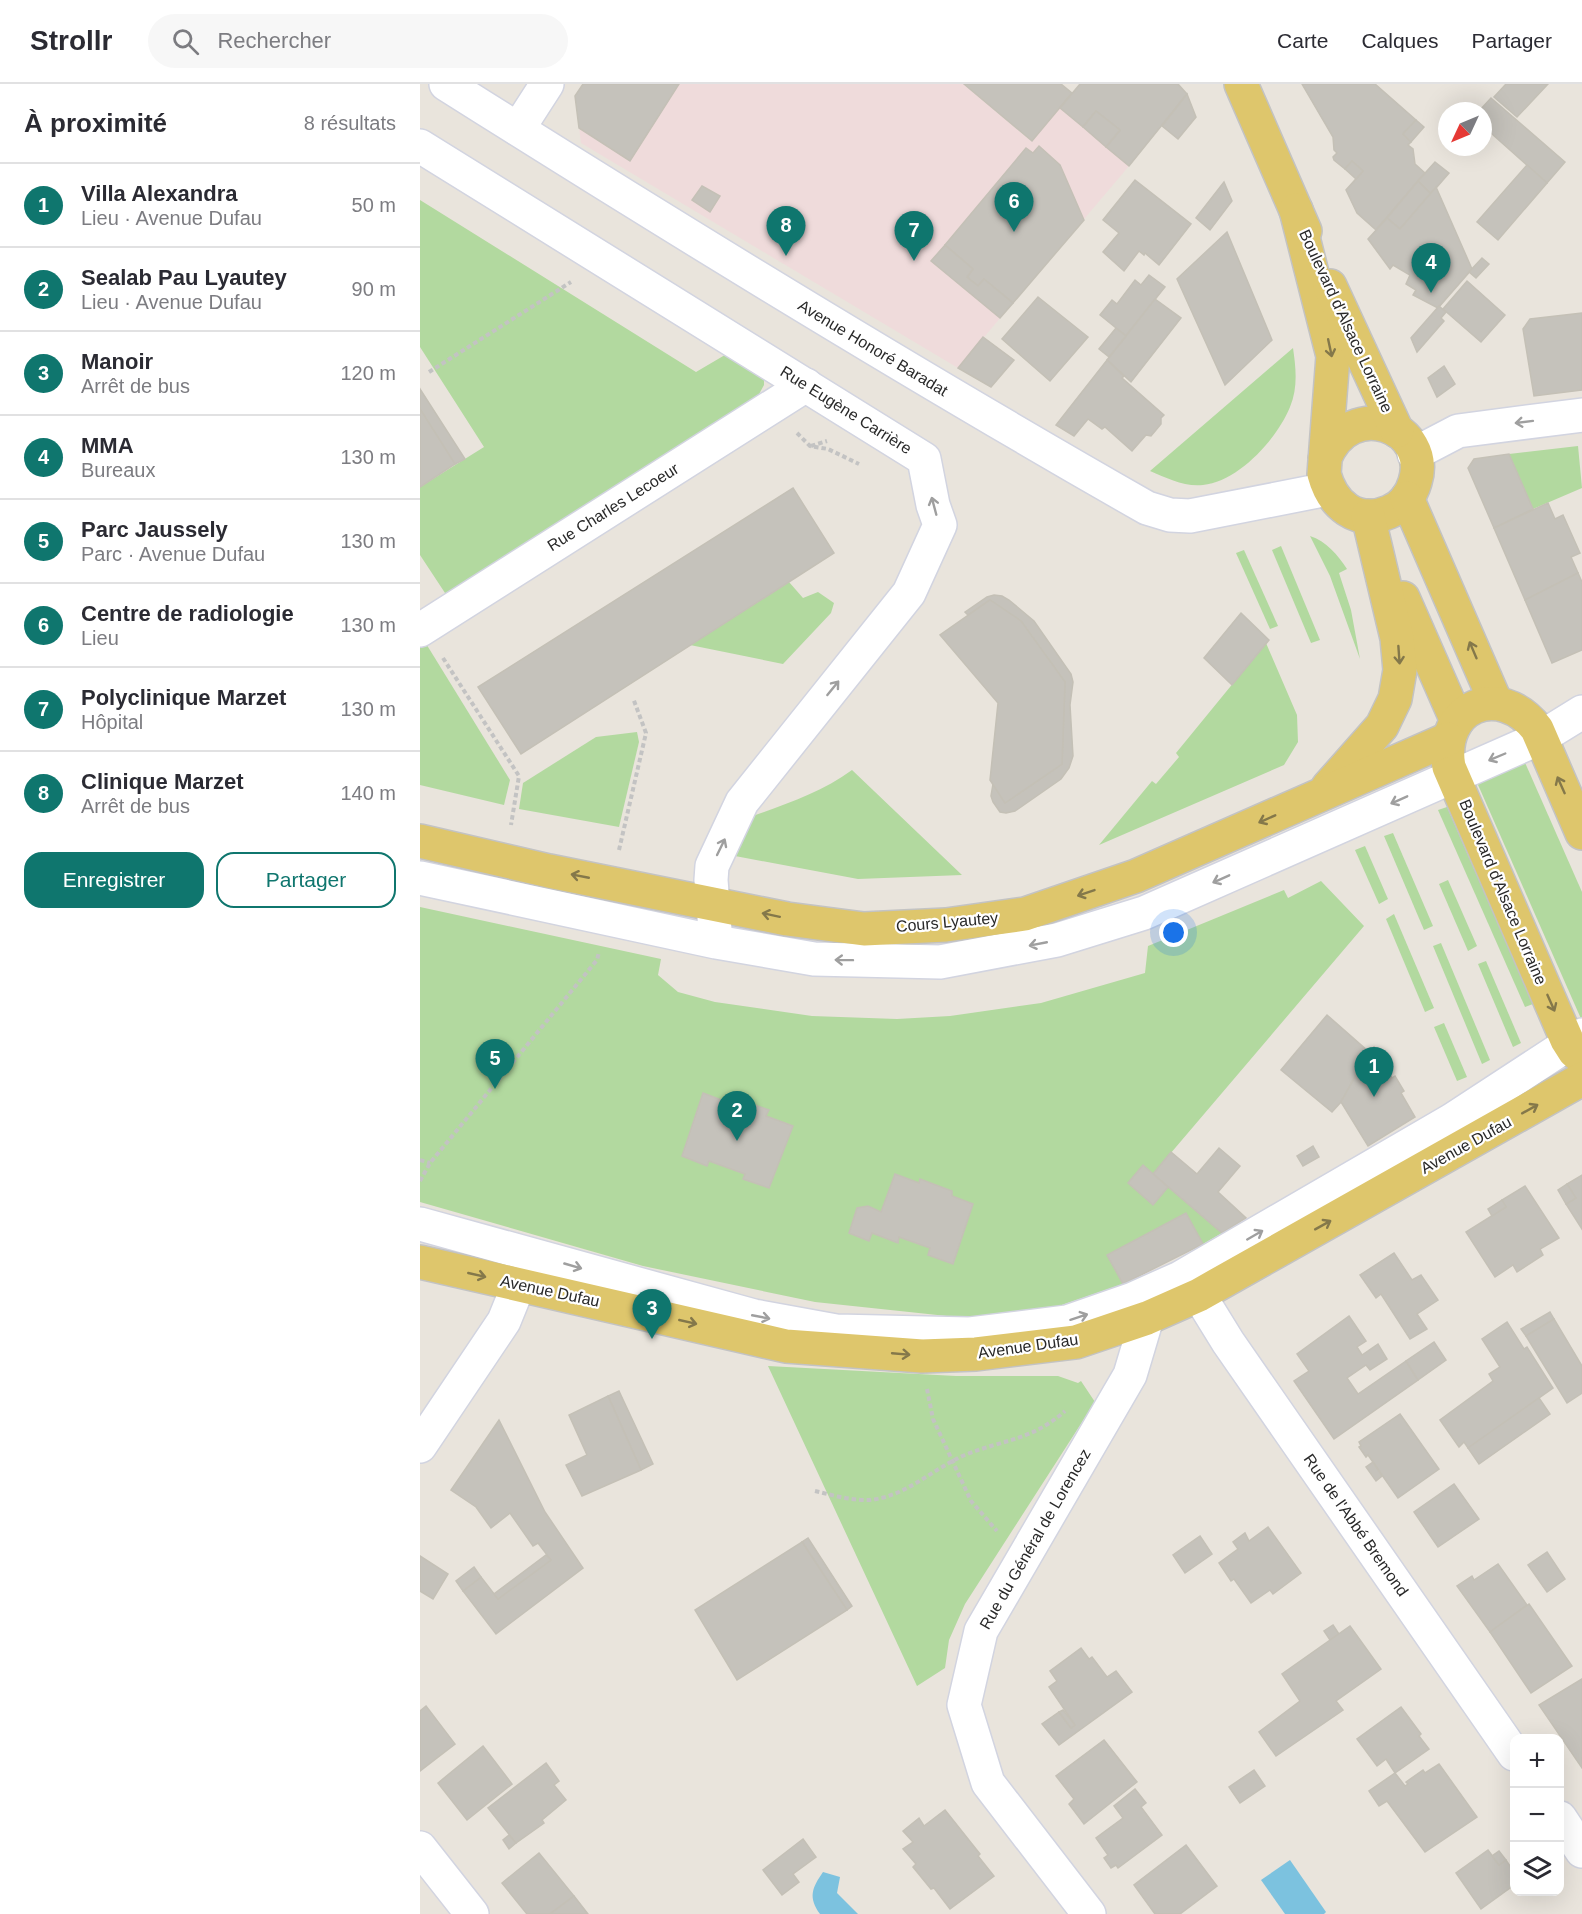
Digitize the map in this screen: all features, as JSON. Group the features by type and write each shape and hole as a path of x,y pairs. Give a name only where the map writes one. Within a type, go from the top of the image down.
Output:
{"main road":[{"name":"Boulevard d'Alsace Lorraine","path":"1241,84 1296,210 1406,442 1417,477 1407,498"},
{"name":"Boulevard d'Alsace Lorraine","path":"1296,210 1333,356 1327,473"},
{"name":"Boulevard d'Alsace Lorraine","path":"1327,473 1331,444 1341,433 1354,426 1369,422 1384,425 1406,442"},
{"path":"1327,473 1335,500 1356,514 1368,516 1390,512 1407,498 1496,704"},
{"name":"Boulevard d'Alsace Lorraine","path":"1368,516 1452,730 1446,751 1453,776 1578,1045"},
{"path":"1320,795 1382,726 1395,699 1400,670 1397,638 1368,516"},
{"path":"1452,730 1469,711 1484,704 1515,708 1528,717 1537,729 1582,833"},
{"name":"Cours Lyautey","path":"420,841 549,871 787,919 864,929 946,925 1025,914 1136,876 1320,795 1452,730"},
{"name":"Avenue Dufau","path":"420,1262 633,1309 786,1346 922,1356 976,1354 1076,1342 1147,1318 1199,1295 1582,1079"}],"street":[{"name":"Avenue Honoré Baradat","path":"446,84 986,416 1147,508 1170,515 1191,516 1327,473"},
{"path":"518,129 547,84"},
{"name":"Rue Eugène Carrière","path":"420,146 924,459 939,525 909,593 742,802 712,866 712,903 716,942"},
{"name":"Rue Charles Lecoeur","path":"422,628 806,385"},
{"path":"1406,442 1458,431 1582,415"},
{"path":"420,878 716,942 814,959 940,962 1057,940 1144,913 1540,738 1582,712"},
{"path":"420,1224 754,1316 837,1331 970,1334 1066,1322 1133,1299 1180,1278 1578,1045"},
{"path":"420,1446 504,1321 519,1284"},
{"name":"Rue de l'Abbé Bremond","path":"1199,1295 1235,1352 1510,1747"},
{"name":"Rue du Général de Lorencez","path":"1089,1914 988,1783 964,1705 981,1631 1130,1376 1147,1318"},
{"path":"1564,1824 1582,1851"},
{"path":"420,1848 471,1914"}],"path":[{"path":"429,372 604,261"},
{"path":"771,408 810,446 828,449 865,467"},
{"path":"422,628 519,776 510,826"},
{"path":"615,883 620,847 646,733 633,698"},
{"path":"420,1180 430,1163 597,960 608,919"},
{"path":"420,1160 430,1163"},
{"path":"922,1356 933,1419 971,1501 1022,1560"},
{"path":"815,1491 869,1500 900,1492 965,1455 1026,1436 1052,1423 1069,1408"}],"shaded area":[{"path":"583,84 964,84 1031,141 1060,108 1129,166 958,368 581,143 575,96"}],"green space":[{"path":"420,200 696,372 730,352 764,378 764,385 758,396 447,596 420,555 420,487 484,447 420,347"},
{"path":"1293,348 1295,385 1293,400 1276,432 1255,457 1230,476 1203,485 1182,483 1150,471"},
{"path":"1578,446 1582,488 1533,509 1509,454"},
{"path":"1310,536 1331,549 1347,569 1339,573 1351,610 1360,659 1330,576"},
{"path":"1281,546 1320,640 1311,643 1272,550"},
{"path":"1244,550 1278,626 1270,629 1236,553"},
{"path":"789,582 803,598 818,592 834,603 831,613 783,664 690,645"},
{"path":"420,642 425,642 510,780 504,805 420,785"},
{"path":"1266,643 1297,715 1298,742 1284,765 1099,845 1152,781 1156,784 1179,757 1176,753"},
{"path":"637,732 639,742 619,827 519,809 523,783 596,737"},
{"path":"1523,758 1582,892 1582,1021 1475,778"},
{"path":"852,770 962,875 858,879 735,856 747,818 815,792"},
{"path":"1447,807 1533,1004 1525,1007 1438,810"},
{"path":"1393,833 1433,926 1424,930 1384,836"},
{"path":"1365,846 1388,899 1379,904 1355,850"},
{"path":"1448,880 1477,946 1468,951 1439,884"},
{"path":"1321,881 1364,926 1153,1174 1143,1166 1128,1183 1153,1205 1168,1187 1222,1233 1203,1244 1186,1213 1108,1255 1123,1284 1056,1307 975,1319 815,1302 643,1266 420,1202 420,907 661,959 658,975 678,992 715,1002 812,1016 897,1019 950,1016 1041,1003 1145,973 1148,946 1284,890 1288,898"},
{"path":"1394,914 1434,1008 1425,1012 1386,919"},
{"path":"1441,943 1490,1060 1482,1064 1433,946"},
{"path":"1486,961 1521,1043 1513,1047 1478,964"},
{"path":"1444,1023 1467,1077 1457,1081 1434,1027"},
{"path":"768,1366 956,1376 1058,1376 1078,1383 1081,1381 1095,1402 965,1604 949,1640 945,1668 917,1686"}],"water":[{"path":"1290,1860 1326,1912 1324,1914 1285,1914 1261,1880"},
{"path":"823,1872 840,1877 837,1893 858,1914 820,1914 814,1903 813,1893"}],"building":[{"path":"583,84 679,84 630,161 579,128 575,96"},
{"path":"964,84 1061,84 1072,93 1032,141"},
{"path":"1080,84 1178,84 1187,94 1129,166 1106,147 1120,130 1096,111 1083,127 1060,108"},
{"path":"1302,84 1375,84 1416,120 1403,134 1411,142 1408,145 1413,149 1415,164 1425,173 1376,230 1357,213 1346,190 1363,171 1352,161 1345,169 1334,160 1333,157 1337,153 1334,150 1333,137"},
{"path":"1506,84 1548,84 1517,117 1494,97"},
{"path":"1187,94 1196,117 1178,139 1162,126"},
{"path":"1491,98 1565,162 1547,183 1492,134 1492,102 1487,102"},
{"path":"1096,111 1120,130 1106,147 1083,127"},
{"path":"1416,120 1424,127 1411,142 1403,134"},
{"path":"1039,146 1060,165 1084,220 1013,303 984,279 978,286 967,277 973,269 945,245 1026,148 1033,153"},
{"path":"1352,161 1363,171 1356,179 1345,169"},
{"path":"1435,162 1449,173 1431,194 1418,181"},
{"path":"1527,165 1547,183 1498,240 1477,222"},
{"path":"1135,180 1191,224 1159,265 1145,253 1144,255 1139,251 1124,271 1103,252 1119,233 1103,220"},
{"path":"1418,181 1431,194 1400,229 1387,218"},
{"path":"1224,182 1232,201 1210,230 1196,218"},
{"path":"702,186 720,196 710,212 692,200"},
{"path":"1436,187 1472,269 1438,308 1413,295 1416,290 1406,284 1410,275 1393,265 1390,269 1368,239 1387,218 1400,229"},
{"path":"1227,232 1272,340 1225,385 1177,279"},
{"path":"945,245 973,269 967,277 978,286 984,279 1013,303 1000,318 931,261"},
{"path":"1482,258 1489,264 1476,278 1469,272"},
{"path":"1149,275 1165,287 1126,336 1100,315 1112,300 1117,304 1135,280 1141,285"},
{"path":"1467,281 1505,315 1481,342 1443,309"},
{"path":"1038,297 1088,337 1050,381 1002,339"},
{"path":"1155,299 1181,318 1131,382 1107,360"},
{"path":"1439,306 1446,312 1441,318 1444,321 1417,352 1411,338"},
{"path":"1582,313 1582,390 1534,396 1523,329 1530,319"},
{"path":"1116,328 1126,336 1109,357 1099,349"},
{"path":"983,337 1014,360 991,387 958,368"},
{"path":"1107,360 1124,376 1122,378 1164,415 1161,418 1161,424 1151,436 1146,435 1132,451 1105,427 1102,429 1088,419 1074,436 1056,425"},
{"path":"1444,366 1455,384 1437,397 1428,378"},
{"path":"420,389 465,459 455,464 420,409"},
{"path":"420,409 455,464 420,487"},
{"path":"1509,454 1533,509 1494,528 1468,468 1474,459"},
{"path":"793,488 834,553 521,754 478,687"},
{"path":"1548,503 1555,519 1563,515 1580,553 1571,557 1578,573 1525,600 1494,528"},
{"path":"1578,573 1582,582 1582,650 1552,663 1525,600"},
{"path":"994,595 1009,600 1034,621 1071,674 1073,682 1070,705 1073,756 1069,768 1061,779 1015,811 1006,813 1000,812 993,802 991,796 993,784 1005,803 1062,764 1065,682 1021,621 990,600 968,615 965,612 987,597"},
{"path":"990,600 1021,621 1065,682 1062,764 1005,803 990,780 998,703 940,635"},
{"path":"1241,613 1269,640 1232,685 1204,658"},
{"path":"1327,1015 1369,1052 1341,1102 1332,1112 1281,1070"},
{"path":"1374,1047 1392,1078 1395,1076 1404,1091 1401,1093 1415,1117 1368,1146 1341,1102"},
{"path":"703,1093 729,1103 732,1097 769,1110 766,1116 793,1126 769,1188 743,1179 745,1174 709,1161 707,1166 682,1156"},
{"path":"1313,1146 1319,1157 1303,1166 1297,1156"},
{"path":"1219,1148 1240,1166 1218,1192 1246,1218 1222,1233 1153,1174 1171,1152 1197,1174"},
{"path":"1143,1165 1168,1187 1153,1205 1128,1183"},
{"path":"895,1174 919,1183 920,1179 952,1191 952,1196 973,1204 953,1264 928,1255 930,1248 899,1237 898,1243 872,1233 869,1241 849,1233 857,1208 868,1206 881,1212"},
{"path":"1582,1175 1582,1229 1566,1204 1576,1198 1567,1184"},
{"path":"1567,1184 1576,1198 1566,1204 1558,1190"},
{"path":"1525,1186 1559,1238 1540,1249 1543,1255 1517,1272 1513,1265 1495,1277 1466,1232 1506,1207 1502,1200"},
{"path":"1502,1200 1506,1207 1492,1216 1488,1209"},
{"path":"1186,1213 1203,1244 1123,1284 1107,1255"},
{"path":"1394,1253 1412,1280 1421,1275 1438,1300 1417,1314 1427,1329 1410,1339 1381,1294 1376,1298 1360,1275"},
{"path":"1550,1312 1554,1319 1526,1336 1521,1329"},
{"path":"1349,1316 1366,1341 1357,1347 1362,1355 1378,1344 1387,1359 1370,1370 1366,1365 1347,1378 1358,1394 1406,1361 1418,1380 1334,1439 1294,1381 1309,1371 1297,1354"},
{"path":"1554,1319 1582,1366 1582,1393 1567,1403 1526,1336"},
{"path":"1507,1322 1524,1349 1527,1347 1553,1388 1468,1448 1464,1442 1459,1447 1440,1420 1493,1381 1489,1374 1500,1367 1482,1339"},
{"path":"1434,1342 1446,1360 1418,1380 1406,1361"},
{"path":"619,1391 653,1464 641,1470 608,1396"},
{"path":"608,1396 641,1470 582,1496 566,1465 587,1455 569,1415"},
{"path":"1539,1398 1550,1414 1479,1464 1468,1448"},
{"path":"1400,1414 1439,1469 1398,1498 1368,1455 1366,1457 1359,1447 1361,1446 1359,1442"},
{"path":"499,1420 545,1512 583,1568 496,1634 463,1591 481,1577 498,1599 551,1560 538,1543 533,1546 510,1513 491,1528 476,1507 451,1490"},
{"path":"1373,1462 1382,1476 1376,1481 1366,1467"},
{"path":"1454,1484 1479,1519 1438,1547 1414,1512"},
{"path":"1268,1527 1301,1573 1273,1594 1270,1590 1251,1603 1234,1579 1231,1581 1219,1563 1238,1549 1233,1542 1245,1533 1249,1541"},
{"path":"1200,1536 1212,1554 1185,1573 1173,1555"},
{"path":"808,1538 852,1606 847,1610 802,1542"},
{"path":"802,1542 847,1610 737,1680 695,1610"},
{"path":"1547,1552 1565,1579 1547,1592 1528,1565"},
{"path":"546,1555 551,1560 498,1599 494,1594"},
{"path":"420,1556 448,1574 433,1599 420,1591"},
{"path":"1498,1564 1527,1605 1490,1632 1457,1586 1472,1576 1474,1580"},
{"path":"474,1567 481,1577 463,1591 456,1581"},
{"path":"1529,1604 1572,1666 1531,1693 1490,1632"},
{"path":"1333,1625 1339,1634 1330,1640 1324,1631"},
{"path":"1350,1626 1381,1669 1336,1701 1343,1710 1276,1756 1259,1732 1300,1701 1282,1674"},
{"path":"1081,1648 1089,1659 1092,1657 1107,1677 1116,1671 1132,1692 1059,1745 1042,1724 1059,1712 1071,1728 1075,1725 1049,1687 1057,1681 1050,1671"},
{"path":"1582,1679 1582,1768 1564,1742 1564,1734 1559,1734 1539,1705"},
{"path":"426,1706 455,1744 420,1771 420,1711"},
{"path":"1401,1707 1429,1749 1395,1773 1386,1759 1377,1766 1357,1739"},
{"path":"1063,1710 1075,1725 1071,1728 1059,1712"},
{"path":"1104,1740 1137,1782 1084,1824 1069,1804 1074,1799 1056,1776"},
{"path":"483,1746 512,1784 467,1820 438,1783"},
{"path":"546,1763 559,1781 554,1785 566,1800 542,1820 544,1823 516,1843 488,1808"},
{"path":"1439,1764 1477,1817 1425,1852 1387,1801 1379,1806 1369,1791 1395,1773 1405,1786 1408,1784 1406,1782 1423,1770 1425,1773"},
{"path":"1254,1770 1265,1786 1240,1803 1229,1787"},
{"path":"1135,1789 1146,1803 1141,1807 1162,1835 1118,1868 1116,1865 1111,1868 1104,1858 1108,1855 1096,1838 1123,1818 1114,1806"},
{"path":"945,1810 980,1854 978,1856 994,1876 950,1909 934,1888 931,1889 913,1867 916,1864 903,1849 913,1842 903,1831 919,1818 924,1826"},
{"path":"509,1835 516,1843 509,1849 503,1840"},
{"path":"803,1839 816,1857 793,1874 799,1882 782,1895 763,1870"},
{"path":"1186,1845 1217,1886 1180,1914 1155,1914 1134,1885"},
{"path":"1488,1850 1499,1865 1506,1860 1510,1866 1510,1888 1481,1909 1456,1873"},
{"path":"1499,1851 1506,1860 1499,1865 1492,1856"},
{"path":"539,1853 574,1896 550,1914 527,1914 502,1883"},
{"path":"574,1896 588,1914 550,1914"}],"place":[{"name":"Centre de radiologie","path":"1014,232"},
{"name":"Clinique Marzet","path":"786,256"},
{"name":"Polyclinique Marzet","path":"914,261"},
{"name":"MMA","path":"1431,293"},
{"name":"Parc Jaussely","path":"495,1089"},
{"name":"Villa Alexandra","path":"1374,1097"},
{"name":"Sealab Pau Lyautey","path":"737,1141"},
{"name":"Manoir","path":"652,1339"}]}
